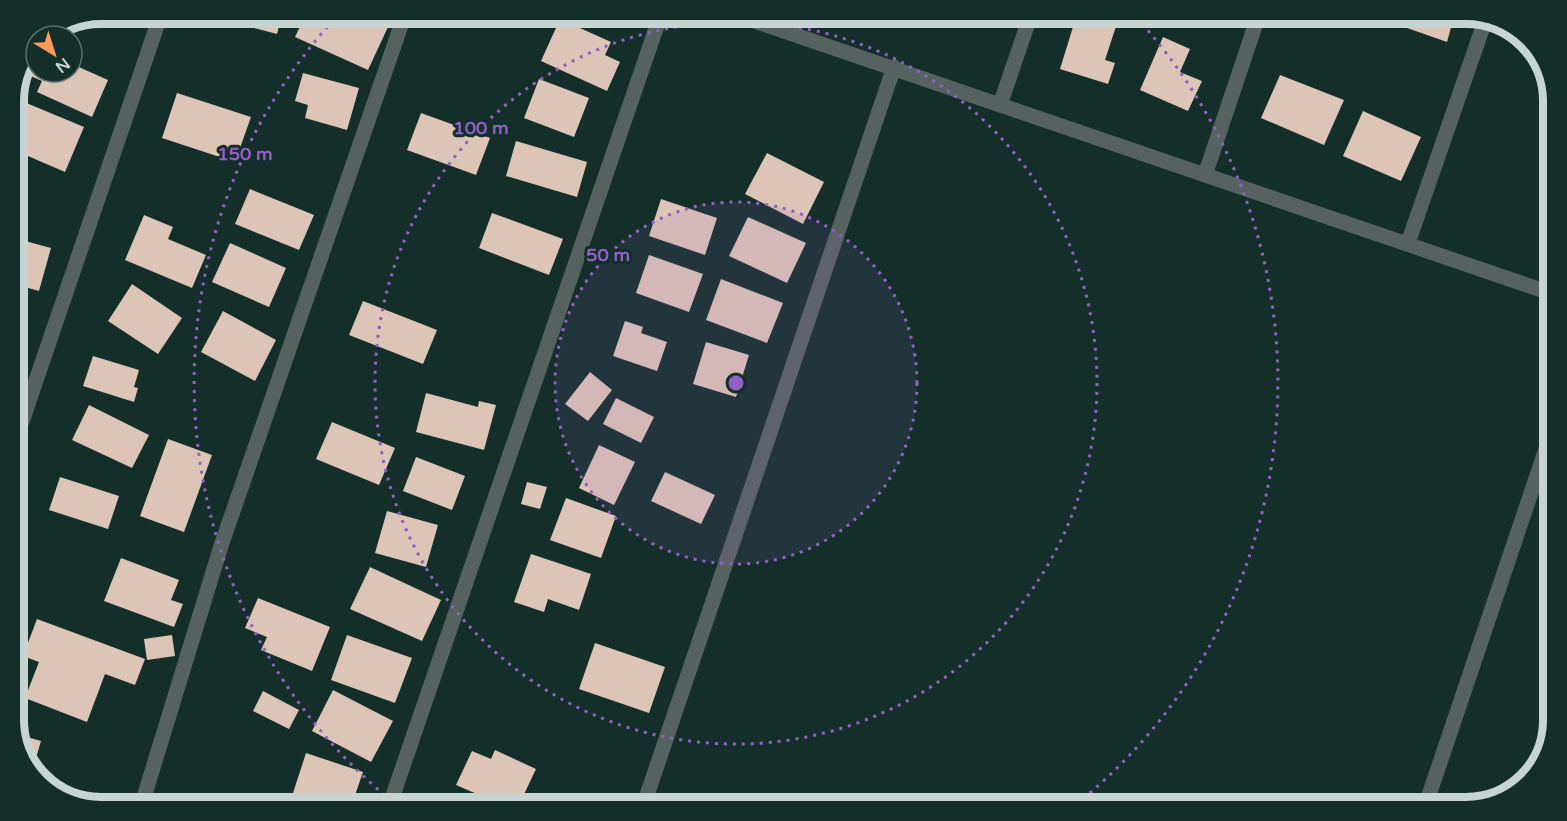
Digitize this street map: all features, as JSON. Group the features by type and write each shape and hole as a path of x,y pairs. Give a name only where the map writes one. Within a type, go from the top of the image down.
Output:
{"street":[{"path":"24,417 158,24"},
{"path":"144,797 221,546 402,24"},
{"path":"392,797 658,24"},
{"path":"764,24 1543,290"},
{"path":"1000,105 1028,24"},
{"path":"1205,175 1256,24"},
{"path":"1408,243 1483,26"},
{"path":"646,797 894,67"},
{"path":"1428,797 1543,458"}],"building":[{"path":"238,24 280,24 277,34"},
{"path":"301,24 381,24 388,27 368,70 295,37"},
{"path":"558,24 571,24 611,42 605,55 620,62 607,91 541,61"},
{"path":"1074,24 1117,24 1105,60 1115,63 1108,84 1060,69"},
{"path":"1396,24 1452,24 1447,42"},
{"path":"1163,37 1190,49 1180,72 1202,81 1188,111 1140,90"},
{"path":"84,69 108,80 92,117 37,92 41,84 84,84"},
{"path":"303,73 359,88 347,130 305,118 308,105 295,101"},
{"path":"1280,75 1344,100 1324,145 1261,118"},
{"path":"539,79 589,98 574,137 524,118"},
{"path":"177,93 251,117 235,162 162,138"},
{"path":"24,102 84,127 65,172 24,154"},
{"path":"1363,111 1421,137 1401,181 1343,156"},
{"path":"421,113 490,138 476,175 407,150"},
{"path":"516,141 587,162 577,197 506,176"},
{"path":"767,153 824,182 803,224 745,194"},
{"path":"250,189 314,215 299,250 235,224"},
{"path":"661,199 717,218 705,255 649,236"},
{"path":"492,213 563,239 549,275 479,248"},
{"path":"144,215 173,227 168,239 206,255 192,288 125,260"},
{"path":"748,217 806,243 787,283 729,256"},
{"path":"24,241 51,248 39,291 24,287"},
{"path":"230,243 286,268 269,307 212,282"},
{"path":"649,255 703,274 689,312 636,293"},
{"path":"721,279 783,303 767,343 706,320"},
{"path":"132,284 182,318 158,354 108,321"},
{"path":"363,301 437,330 423,364 349,335"},
{"path":"223,311 276,340 255,381 201,352"},
{"path":"24,313 28,315 24,325"},
{"path":"625,321 643,327 641,333 667,342 657,371 613,356"},
{"path":"706,342 749,355 736,397 693,384"},
{"path":"93,356 139,370 134,387 138,388 134,402 83,386"},
{"path":"590,372 612,390 588,421 565,404"},
{"path":"426,393 478,407 479,401 496,405 484,450 416,432"},
{"path":"616,398 654,417 641,443 603,424"},
{"path":"89,405 149,435 132,468 72,440"},
{"path":"332,422 395,448 379,485 316,459"},
{"path":"168,439 212,455 184,532 140,516"},
{"path":"599,445 635,462 614,505 579,488"},
{"path":"416,457 465,476 452,510 403,491"},
{"path":"665,472 715,495 701,524 651,501"},
{"path":"60,477 119,496 108,529 49,510"},
{"path":"527,482 547,487 540,509 521,504"},
{"path":"566,498 616,516 601,558 550,540"},
{"path":"387,511 438,525 426,567 375,553"},
{"path":"531,554 591,574 579,610 548,599 544,612 514,602"},
{"path":"121,558 179,580 171,600 183,604 174,627 104,601"},
{"path":"370,567 441,600 422,641 350,609"},
{"path":"258,598 330,627 312,671 261,650 267,637 245,628"},
{"path":"37,619 145,659 135,685 105,674 87,722 25,698 39,662 24,656"},
{"path":"172,635 175,656 147,660 144,639"},
{"path":"347,635 412,658 395,703 331,680"},
{"path":"595,643 665,667 649,713 579,689"},
{"path":"333,690 393,721 371,762 312,731"},
{"path":"263,691 299,710 289,729 253,711"},
{"path":"25,737 41,741 35,760"},
{"path":"495,750 536,769 523,797 484,797 456,785 472,751 491,759"},
{"path":"306,753 363,772 354,797 292,797"}]}
